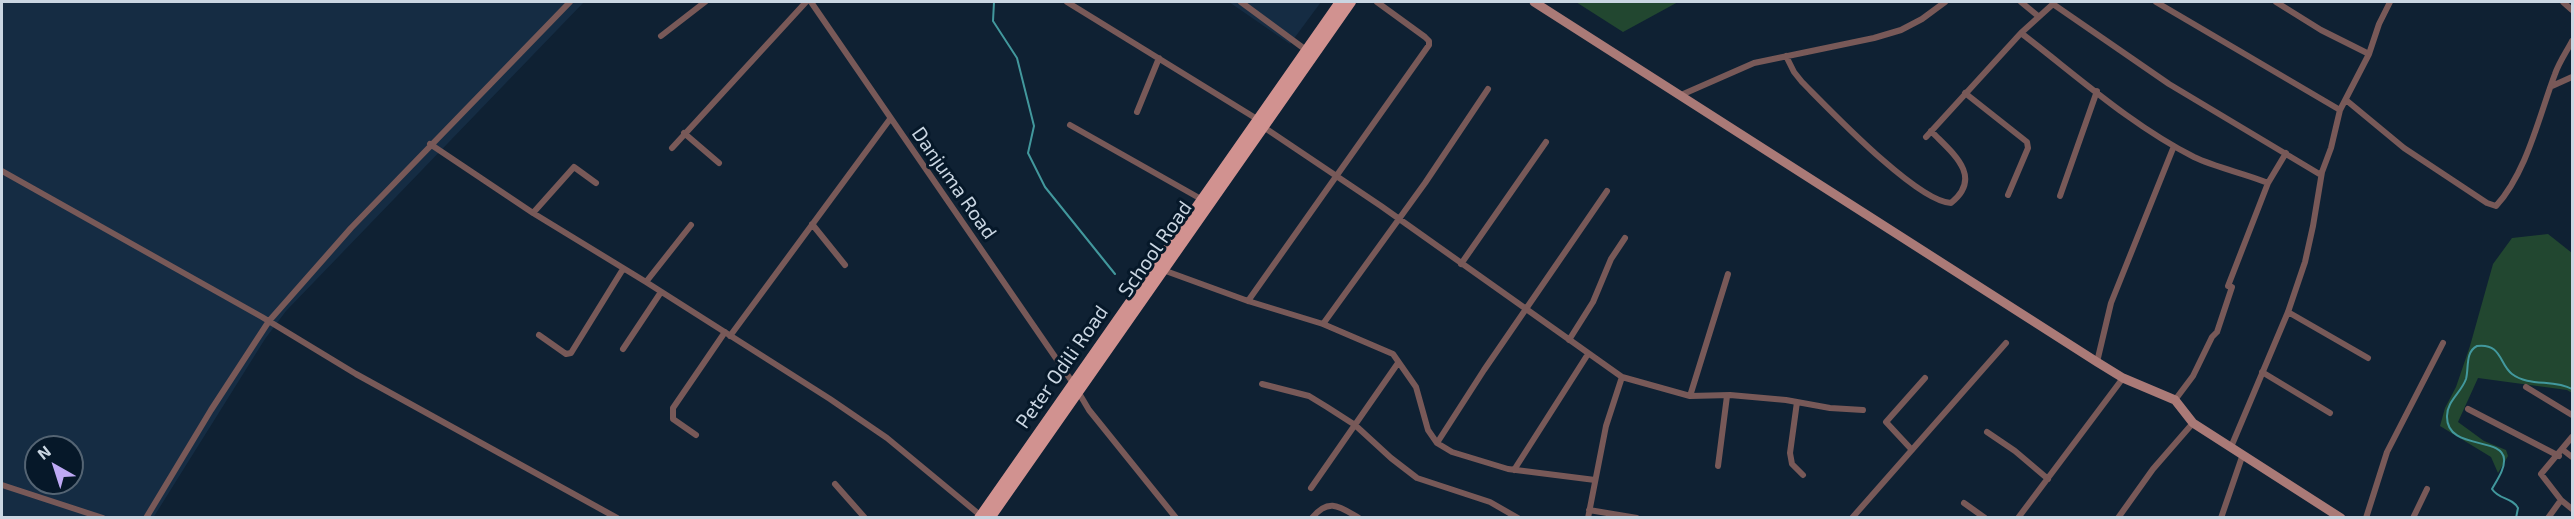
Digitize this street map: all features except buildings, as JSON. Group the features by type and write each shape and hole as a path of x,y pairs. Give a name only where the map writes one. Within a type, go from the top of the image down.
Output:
{"main road":[{"name":"Peter Odili Road","path":"1075,387 1201,199 1259,123 1340,2"},
{"name":"School Road","path":"983,517 1075,387 1163,270 1259,123 1351,2"}],"street":[{"path":"146,518 211,410 269,321 351,228 430,144 570,2"},
{"path":"661,36 705,2"},
{"path":"672,148 812,2"},
{"name":"Danjuma Road","path":"812,2 1089,410 1176,518"},
{"path":"1067,2 1259,123 1622,377 1690,396 1727,396 1863,410"},
{"path":"1241,2 1306,50"},
{"path":"1248,301 1429,45 1425,37 1377,2"},
{"path":"1534,2 2097,362 2123,378 2175,400 2193,423 2341,518"},
{"path":"1681,95 1754,63 1901,30 1922,19 1945,2"},
{"path":"2021,2 2038,16"},
{"path":"2156,2 2340,110"},
{"path":"2276,2 2321,30 2370,54"},
{"path":"2231,447 2288,312 2305,262 2321,175 2340,110 2370,54 2379,24 2390,2"},
{"path":"2563,2 2572,10"},
{"path":"1786,56 1802,82 1890,166 1909,182 1944,203 1952,203 1963,188 1962,162 1928,134 2021,33 2054,4 2169,84 2321,175"},
{"path":"2021,33 2147,129 2174,146 2198,158 2268,183"},
{"path":"2346,100 2404,148 2487,203 2496,206 2517,172 2544,113 2556,73 2572,41"},
{"path":"1137,112 1159,58"},
{"path":"2552,86 2572,76"},
{"path":"1323,324 1488,89"},
{"path":"2060,196 2097,91"},
{"path":"1965,93 2027,142 2028,148 2008,195"},
{"path":"696,435 673,419 673,408 890,119"},
{"path":"1070,125 1201,199"},
{"path":"684,133 719,163"},
{"path":"1461,264 1546,142"},
{"path":"430,144 533,213 728,334 886,438 983,517"},
{"path":"2097,362 2111,303 2174,146"},
{"path":"2175,400 2193,376 2212,337 2217,332 2232,287 2228,286 2268,183 2286,153"},
{"path":"533,213 574,167 596,183"},
{"path":"2,171 269,321 356,374 616,518"},
{"path":"1437,443 1607,191"},
{"path":"812,224 845,265"},
{"path":"646,282 691,225"},
{"path":"1569,340 1593,302 1611,260 1625,238"},
{"path":"539,335 566,354 571,353 623,269"},
{"path":"1163,270 1248,301 1323,324 1393,354 1416,387 1428,430 1437,443 1452,452 1514,470 1595,480"},
{"path":"1690,396 1728,274"},
{"path":"623,350 662,292"},
{"path":"2288,312 2368,358"},
{"path":"1852,518 2006,343"},
{"path":"2366,518 2388,452 2443,343"},
{"path":"1514,470 1588,354"},
{"path":"1311,488 1398,363"},
{"path":"2262,372 2330,413"},
{"path":"1588,518 1606,426 1622,377"},
{"path":"1912,450 1886,422 1925,378"},
{"path":"2018,518 2123,378"},
{"path":"1262,384 1309,396 1355,425 1390,458 1417,478 1490,502 1518,518"},
{"path":"2526,387 2572,415"},
{"path":"1718,466 1727,396"},
{"path":"1797,402 1790,453 1791,464 1803,475"},
{"path":"2468,409 2559,456"},
{"path":"2118,518 2153,469 2193,423"},
{"path":"1987,432 2048,478"},
{"path":"2572,437 2559,456 2541,474 2560,500 2572,509"},
{"path":"2563,450 2572,457"},
{"path":"2221,518 2242,454"},
{"path":"835,484 865,518"},
{"path":"2,485 104,518"},
{"path":"2413,518 2427,489"},
{"path":"2548,518 2560,500"},
{"path":"1964,503 1985,518"},
{"path":"1312,518 1318,510 1337,505 1359,518"},
{"path":"1589,510 1637,518"}],"shaded area":[{"path":"2,2 584,2 286,311 265,339 153,518 2,517"},
{"path":"1229,2 1321,2 1290,44"}],"green space":[{"path":"1576,2 1678,2 1623,32"},
{"path":"2548,234 2572,253 2572,393 2567,390 2478,378 2458,422 2484,441 2506,450 2508,456 2498,473 2491,457 2440,426 2470,346 2493,264 2512,238"}],"waterway":[{"path":"994,2 993,21 1017,58 1034,126 1028,153 1045,187 1115,274"},
{"path":"2516,518 2518,508 2515,504 2492,489 2503,467 2504,459 2501,452 2464,439 2449,427 2448,411 2466,379 2471,352 2477,346 2491,348 2496,351 2508,370 2519,378 2557,384 2572,389"}]}
